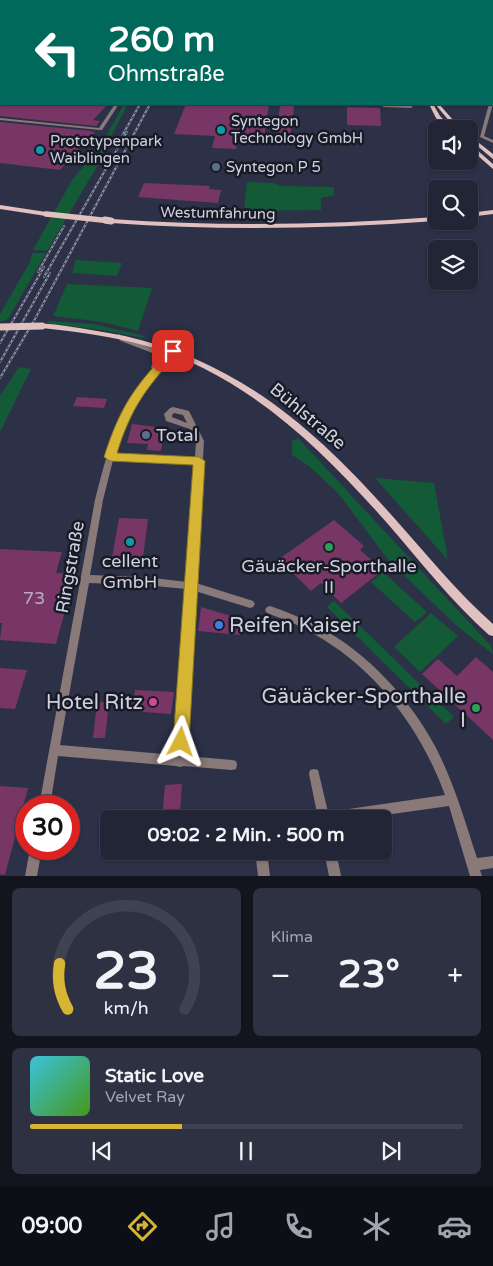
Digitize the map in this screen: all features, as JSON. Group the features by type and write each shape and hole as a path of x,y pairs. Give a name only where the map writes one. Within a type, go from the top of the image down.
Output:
{"main road":[{"path":"432,105 442,120"},
{"path":"438,105 451,120"},
{"path":"478,144 493,157"},
{"path":"478,153 493,167"},
{"name":"Westumfahrung","path":"0,207 111,221 198,226 274,227 428,220"},
{"path":"478,214 493,212"},
{"path":"478,216 493,216"},
{"path":"0,327 42,326"},
{"name":"Bühlstraße","path":"42,326 82,329 119,336 173,351 212,368 261,397 306,432 376,504 493,631"}],"street":[{"path":"24,0 40,0"},
{"path":"0,119 100,129 116,105"},
{"path":"491,105 482,137 493,142"},
{"path":"384,106 411,107"},
{"path":"119,336 123,340 158,353 158,360 147,380"},
{"name":"Ringstraße","path":"46,795 99,500 110,457 123,417 147,380 173,351"},
{"path":"180,762 200,442 192,427"},
{"path":"110,457 199,461"},
{"path":"86,578 192,586 250,604"},
{"path":"270,610 304,622 333,639 383,684 424,737 451,800 474,870 493,862"},
{"path":"54,750 232,765"},
{"path":"314,774 320,810"},
{"path":"379,810 451,800"},
{"path":"31,876 34,860"},
{"path":"262,860 264,876"},
{"path":"331,860 334,876"}],"green space":[{"path":"123,105 127,105 103,151 102,158 47,251 33,250 72,180 100,147"},
{"path":"247,182 274,183 280,186 334,187 334,195 321,198 321,210 244,211"},
{"path":"32,253 46,253 8,319 0,322 0,314 30,262"},
{"path":"76,260 122,263 117,276 72,273"},
{"path":"67,284 152,288 138,331 103,322 53,316"},
{"path":"49,321 93,324 145,336 143,338 102,330 46,323"},
{"path":"19,367 31,369 0,432 0,396"},
{"path":"298,438 491,646 493,654 457,626 389,561 338,493 309,466 292,455 292,441"},
{"path":"375,478 434,483 448,560"},
{"path":"383,572 427,612 415,622 371,582"},
{"path":"334,601 454,717 446,724 327,607"},
{"path":"431,613 458,636 420,672 394,647"}],"building":[{"path":"0,105 107,105 93,120 100,121 96,126 0,116"},
{"name":"Syntegon Technology GmbH","path":"186,105 269,105 263,144 237,143 236,149 212,148 215,136 174,134"},
{"name":"Syntegon Technology GmbH","path":"280,106 294,106 291,133 276,133"},
{"path":"347,107 380,108 381,126 347,125"},
{"name":"Prototypenpark Waiblingen","path":"0,122 91,131 95,133 60,170 0,163"},
{"path":"144,183 210,186 209,189 221,190 218,203 138,197"},
{"path":"77,397 107,399 104,408 73,406"},
{"name":"Total","path":"132,424 165,428 161,451 147,450 148,444 127,443"},
{"name":"cellent GmbH","path":"119,518 148,519 142,565 111,564"},
{"path":"334,520 364,546 360,550 383,570 341,603 321,583 311,591 279,559"},
{"path":"0,549 62,552 56,573 75,574 56,644 0,640 2,623 0,623"},
{"name":"Reifen Kaiser","path":"201,607 241,619 240,635 198,631"},
{"name":"Gäuäcker-Sporthalle I","path":"476,657 493,672 493,740 422,674 438,659 457,676"},
{"path":"0,668 27,670 15,709 0,708"},
{"name":"Hotel Ritz","path":"135,690 174,692 171,714 131,711"},
{"path":"97,702 109,702 105,738 93,738"},
{"path":"182,784 180,810 163,810 165,785"},
{"path":"0,786 28,788 26,795 15,795 15,837 5,875 0,874"}],"railway":[{"path":"122,136 139,105"},
{"path":"0,378 35,319 149,105"},
{"path":"44,277 127,132"},
{"path":"38,272 64,226"},
{"path":"0,343 44,267"},
{"path":"0,362 50,273"}],"place":[{"name":"Syntegon Technology GmbH","path":"221,130"},
{"name":"Prototypenpark Waiblingen","path":"40,150"},
{"name":"Syntegon P 5","path":"216,167"},
{"name":"Total","path":"146,435"},
{"name":"cellent GmbH","path":"130,542"},
{"name":"Gäuäcker-Sporthalle II","path":"329,547"},
{"name":"Reifen Kaiser","path":"219,625"},
{"name":"Hotel Ritz","path":"153,702"},
{"name":"Gäuäcker-Sporthalle I","path":"476,708"}],"route":[{"path":"173,351 147,380 131,402 123,417 110,457 199,461 181,742"}]}
